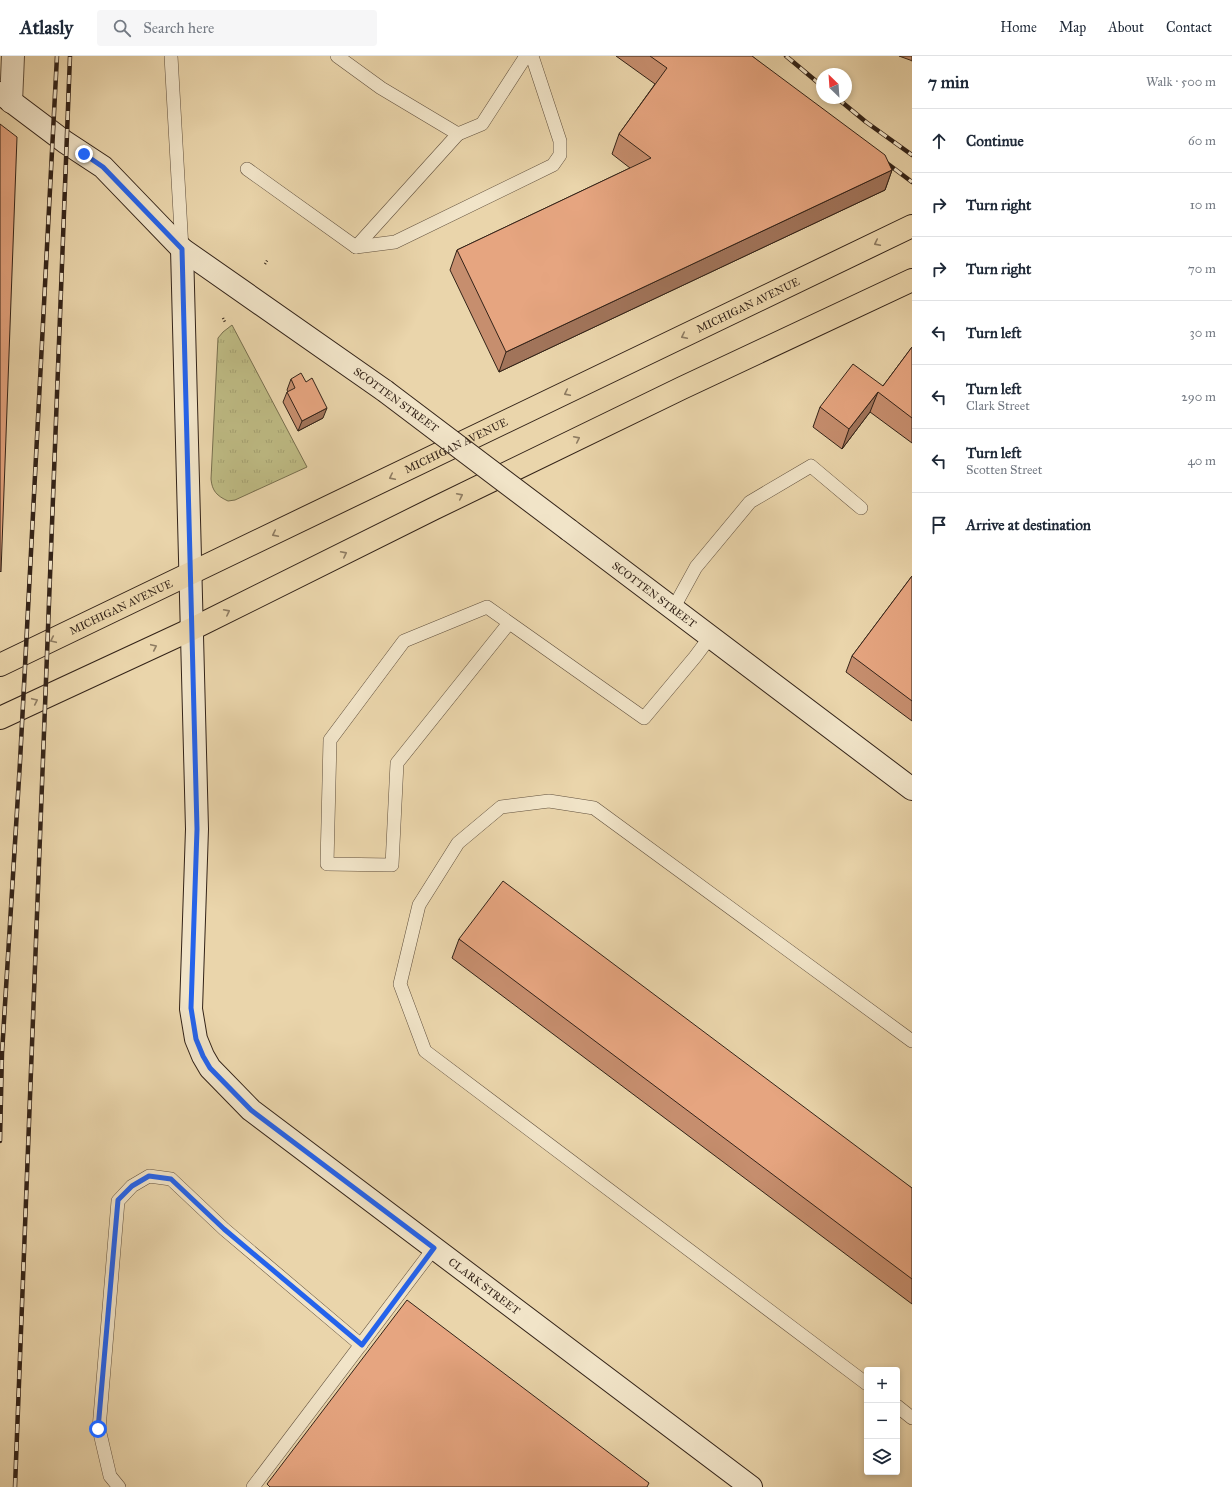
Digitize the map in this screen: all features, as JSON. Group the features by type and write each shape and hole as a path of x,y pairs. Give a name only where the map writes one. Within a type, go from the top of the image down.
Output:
{"main road":[{"name":"MICHIGAN AVENUE","path":"0,665 912,226"},
{"path":"0,718 192,629 440,505 682,388 912,280"}],"street":[{"path":"6,97 13,56"},
{"name":"SCOTTEN STREET","path":"6,97 64,142 103,167 182,249 385,391 912,789"},
{"name":"CLARK STREET","path":"182,249 189,575 192,629 197,829 191,1008 196,1039 200,1050 210,1068 251,1110 751,1487"}],"lane":[{"path":"171,56 182,249"},
{"path":"337,56 381,88 458,134"},
{"path":"356,247 458,134 482,124 526,56"},
{"path":"247,169 356,247 395,242 553,165 560,155 560,141 532,56"},
{"path":"673,609 696,567 750,502 811,466 862,508"},
{"path":"509,623 397,763 392,865 327,864 330,740 404,641 487,607 644,718 710,637"},
{"path":"864,1382 425,1051 400,984 419,905 458,843 501,807 549,801 594,808 912,1041"},
{"path":"119,1487 110,1476 98,1429 118,1200 132,1186 149,1176 171,1179 224,1229 362,1345"},
{"path":"253,1487 434,1248"},
{"path":"900,1408 912,1418"}],"path":[{"path":"265,264 268,259"},
{"path":"223,318 225,322"}],"green space":[{"path":"232,325 307,467 235,500 228,501 216,493 211,479 218,338"}],"building":[{"path":"650,56 752,56 885,155 892,170 506,352 457,250 651,158 619,134 667,68"},
{"path":"0,124 17,137 1,572 0,571"},
{"path":"912,347 912,418 878,392 849,429 820,407 853,364 883,386"},
{"path":"301,373 306,382 312,378 327,408 302,421 287,392 295,388 291,379"},
{"path":"912,576 912,701 852,656"},
{"path":"503,881 912,1188 912,1279 459,939"},
{"path":"407,1300 649,1483 647,1487 270,1487 267,1484"}],"railway":[{"path":"0,1141 2,1053 20,762 57,56"},
{"path":"15,1487 70,56"},
{"path":"786,56 816,81"},
{"path":"844,104 866,122 912,155"},
{"path":"880,158 912,182"}],"route":[{"path":"84,154 103,167 182,249 189,575 192,629 197,829 191,1008 196,1039 210,1068 251,1110 434,1248 362,1345 224,1229 171,1179 149,1176 132,1186 118,1200 98,1429"}]}
